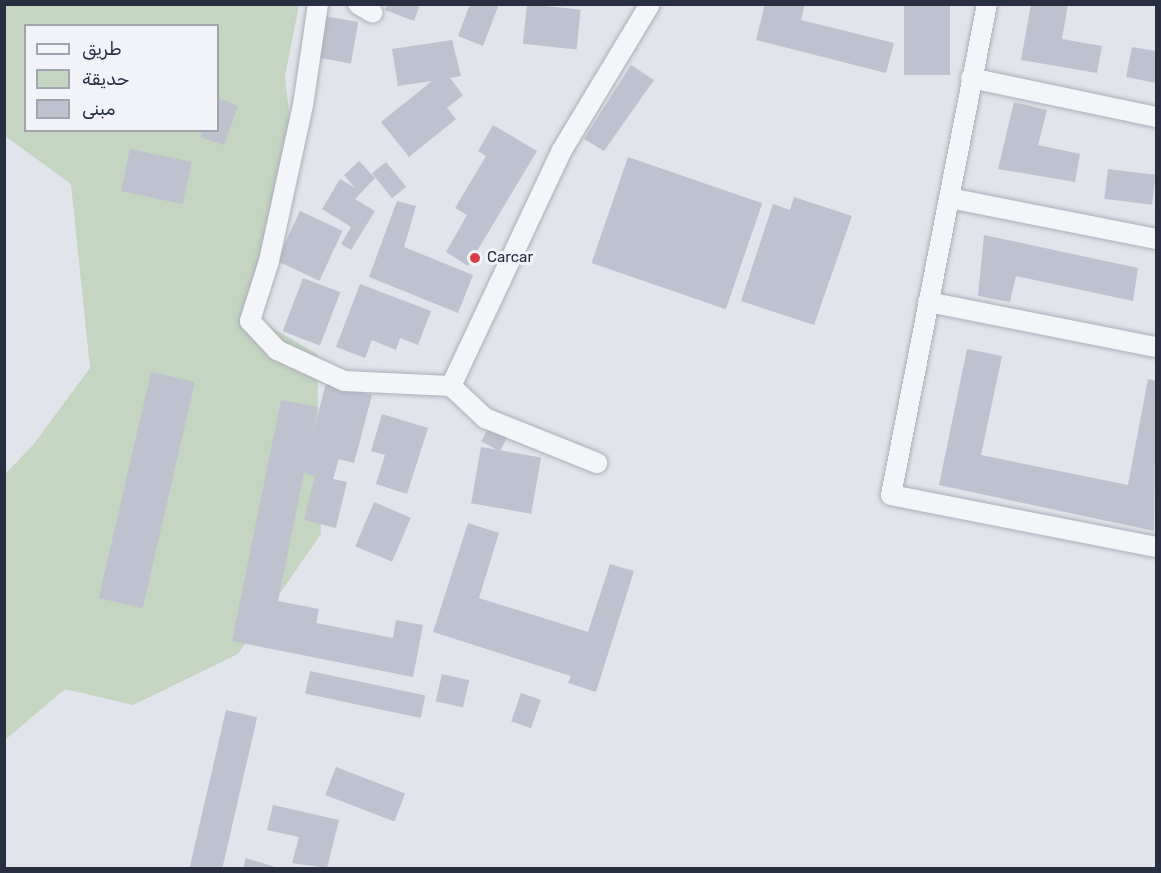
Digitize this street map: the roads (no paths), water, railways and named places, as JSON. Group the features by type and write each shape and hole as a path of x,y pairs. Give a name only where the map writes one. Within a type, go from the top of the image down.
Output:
{"street":[{"path":"318,4 296,138 249,321 277,350 344,381 451,386 485,418 597,463"},
{"path":"451,386 562,150 650,4"},
{"path":"987,4 891,495 1156,547"},
{"path":"971,78 1156,117"},
{"path":"949,198 1156,239"},
{"path":"928,302 1156,347"}],"place":[{"name":"Carcar","path":"475,258"}]}
